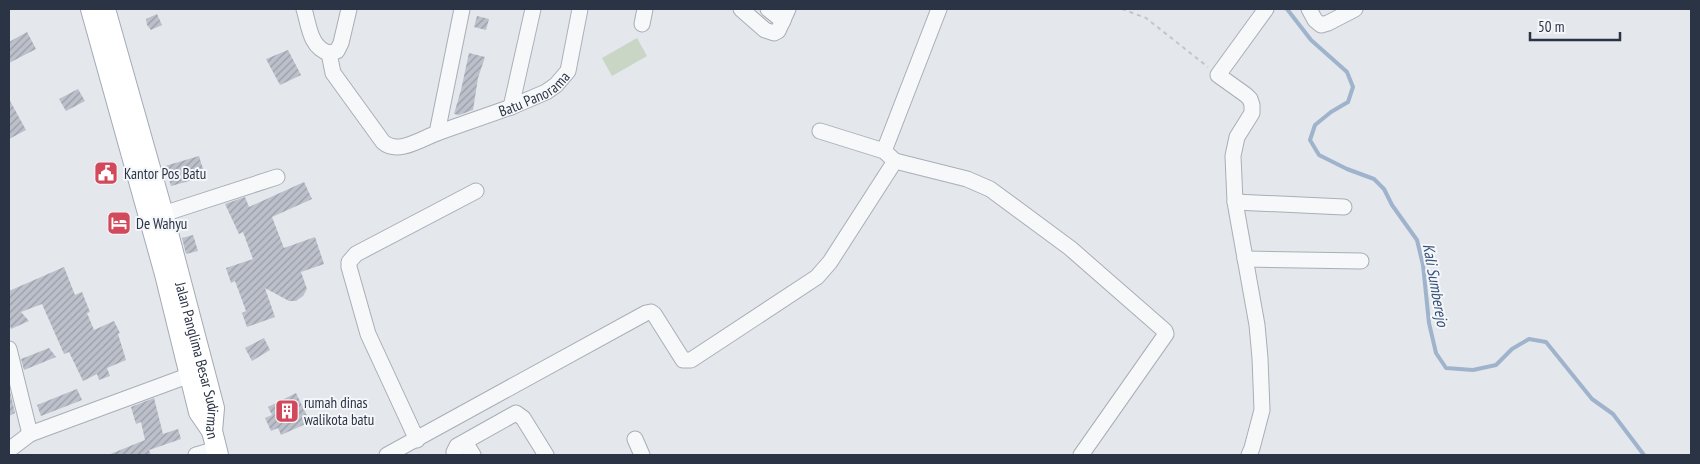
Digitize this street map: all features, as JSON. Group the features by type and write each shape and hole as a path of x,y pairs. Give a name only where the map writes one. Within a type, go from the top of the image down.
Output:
{"main road":[{"name":"Jalan Panglima Besar Sudirman","path":"91,9 165,274 199,412 216,445"},
{"name":"Jalan Panglima Besar Sudirman","path":"105,9 163,214 214,408 216,445"}],"street":[{"path":"304,9 313,41 319,48 329,53 337,50 342,43 349,9"},
{"path":"437,132 462,9"},
{"path":"511,107 533,9"},
{"name":"Batu Panorama","path":"329,53 334,73 378,136 388,146 398,148 437,132 511,107 546,92 556,85 568,71 580,9"},
{"path":"741,9 764,30 771,33 777,32 785,15 768,9"},
{"path":"387,455 646,313 651,312 654,314 683,360 691,360 817,277 830,262 890,156 940,9"},
{"path":"1249,455 1262,410 1257,325 1236,202 1233,156 1237,137 1252,113 1252,105 1246,94 1218,74 1266,9"},
{"path":"1309,9 1315,20 1321,25 1355,9"},
{"path":"820,131 890,156 966,179 990,189 1070,248 1166,332 1081,455"},
{"path":"163,214 277,177"},
{"path":"416,440 368,334 349,262 356,254 476,191"},
{"path":"1236,202 1344,207"},
{"path":"1245,259 1361,260"},
{"path":"9,349 30,434"},
{"path":"9,450 30,434 190,375"},
{"path":"456,455 454,452 457,446 516,413 523,418 546,455"},
{"path":"634,439 642,455"},
{"path":"465,442 473,455"},
{"path":"196,455 216,445"}],"path":[{"path":"1122,9 1146,18 1218,74"}],"green space":[{"path":"637,38 647,56 612,76 602,58"}],"building":[{"path":"157,14 162,25 151,30 147,25 146,19"},
{"path":"477,16 489,19 486,30 474,27"},
{"path":"27,32 36,49 9,63 9,42"},
{"path":"288,50 301,75 280,85 266,59"},
{"path":"469,53 485,57 478,78 473,110 459,115 454,114 461,90"},
{"path":"78,89 85,101 66,111 59,99"},
{"path":"9,99 26,130 9,139"},
{"path":"199,156 203,169 198,171 200,178 171,186 165,166"},
{"path":"304,182 312,199 272,217 284,248 315,237 324,264 301,272 307,289 303,296 296,301 289,301 265,288 275,317 247,327 242,313 246,311 235,281 231,283 226,268 253,259 243,232 239,234 225,204 245,197 249,207"},
{"path":"193,235 198,251 186,254 182,238"},
{"path":"64,267 75,295 82,292 90,312 87,313 94,330 114,321 120,333 118,334 126,360 107,368 110,376 99,380 97,374 83,381 69,352 64,354 42,304 21,312 29,321 11,329 9,322 9,291"},
{"path":"264,338 270,350 252,361 245,348"},
{"path":"49,348 56,357 24,370 21,359"},
{"path":"9,387 15,413 9,416"},
{"path":"77,389 82,400 41,416 37,405"},
{"name":"rumah dinas walikota batu","path":"296,393 310,422 281,435 278,428 271,431 265,418 272,415 268,407"},
{"path":"154,398 163,434 178,429 181,439 149,450 151,455 108,455 145,440 141,422 136,424 131,407"}],"waterway":[{"name":"Kali Sumberejo","path":"1287,9 1311,40 1347,72 1353,87 1348,102 1331,112 1315,125 1310,140 1319,155 1347,169 1374,179 1384,189 1392,205 1417,240 1423,265 1429,323 1436,353 1446,368 1473,370 1496,365 1512,349 1529,339 1546,342 1592,399 1613,414 1644,455"}],"place":[{"name":"Kantor Pos Batu","path":"106,173"},
{"name":"De Wahyu","path":"119,223"},
{"name":"rumah dinas walikota batu","path":"287,411"}]}
